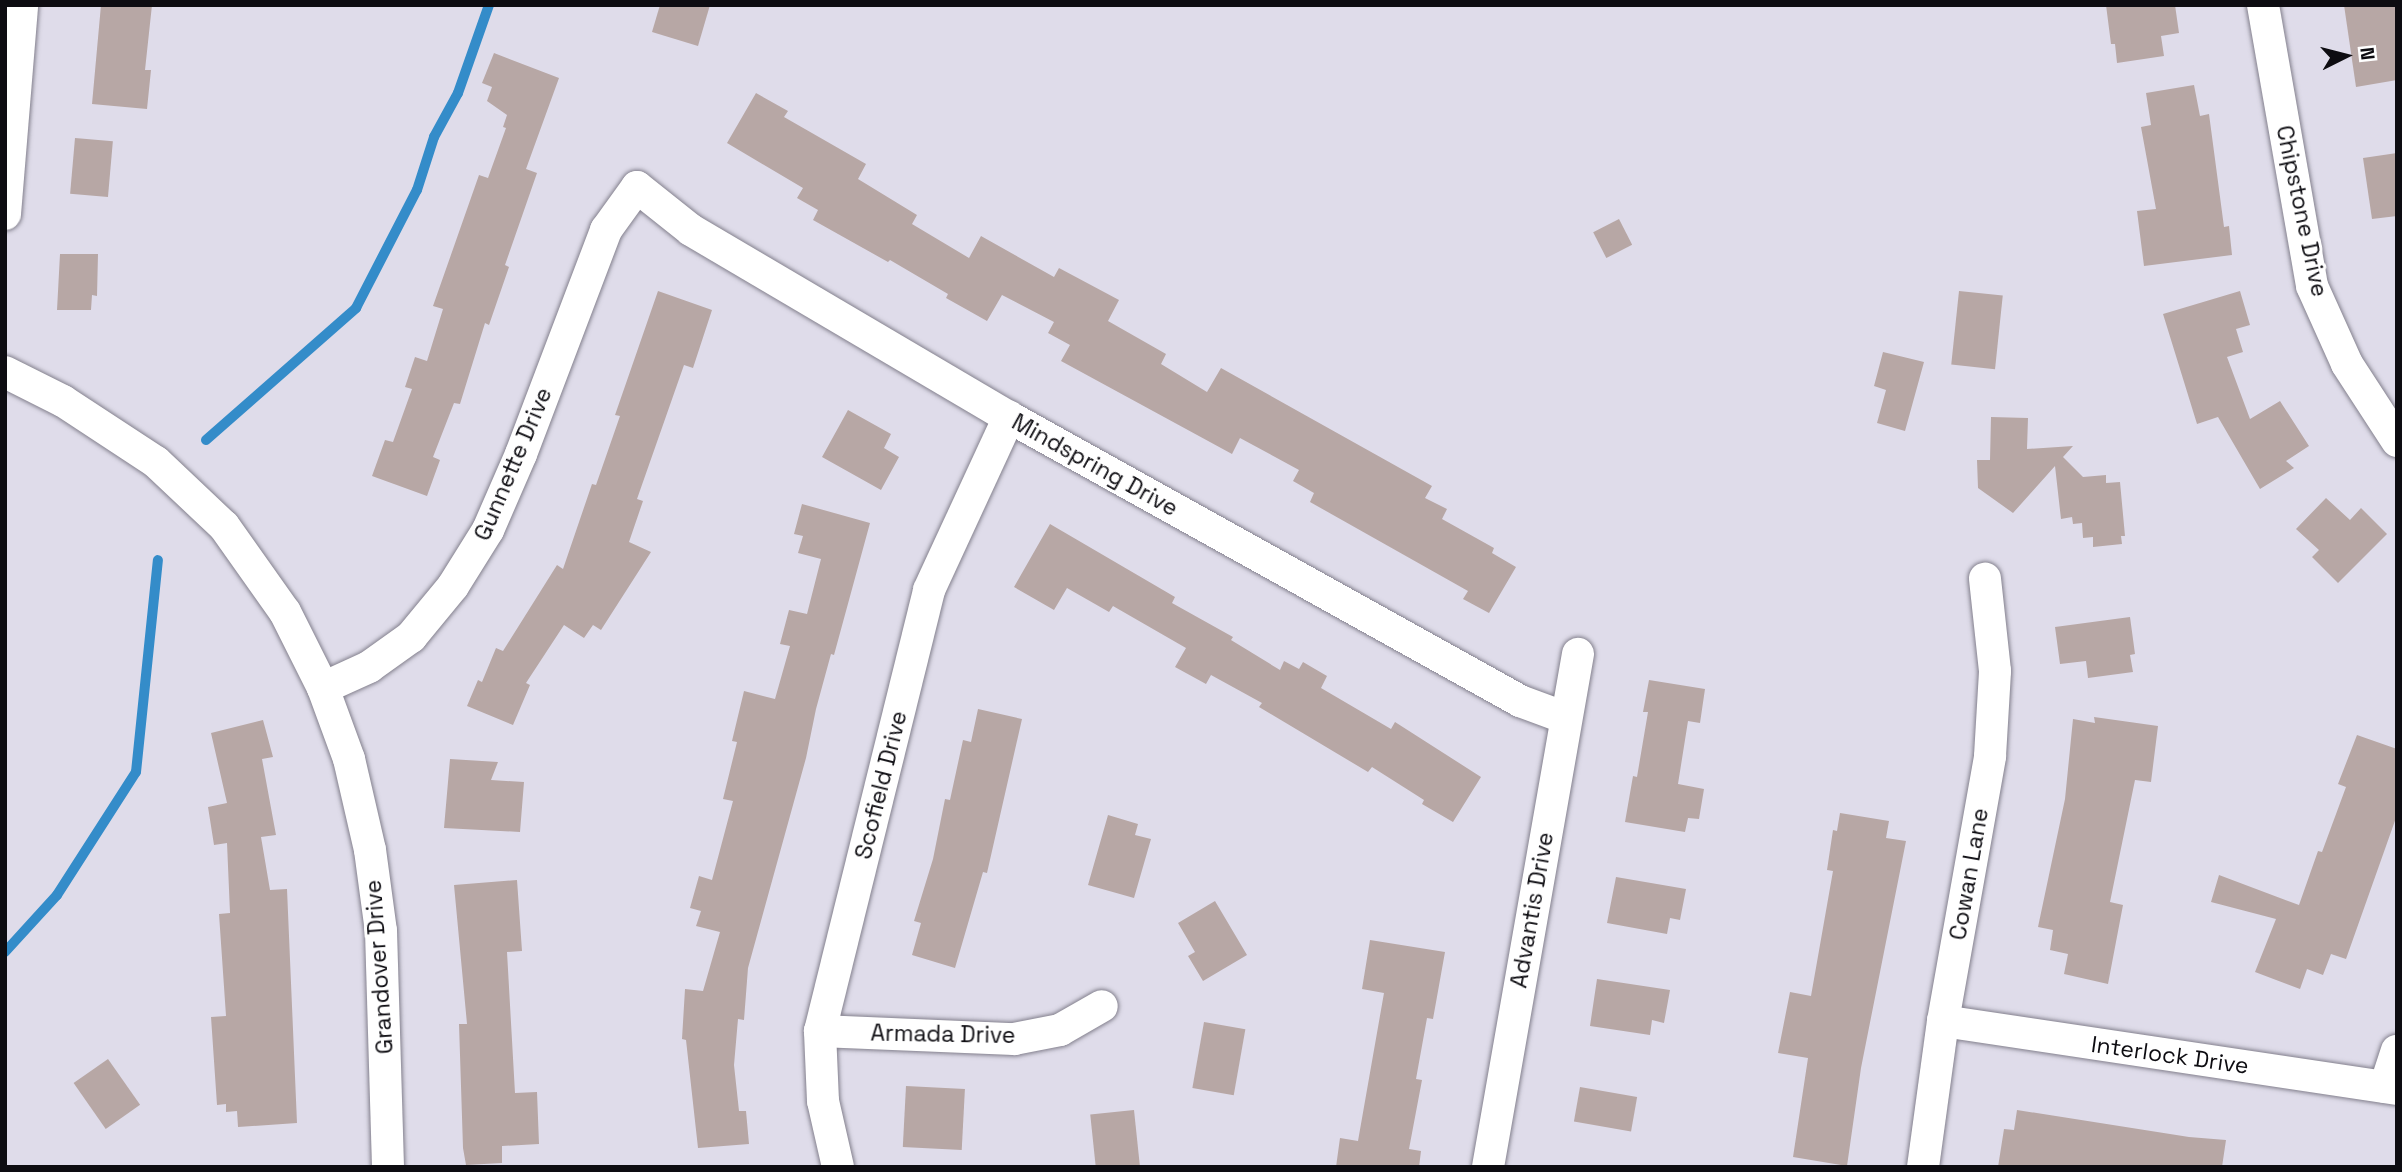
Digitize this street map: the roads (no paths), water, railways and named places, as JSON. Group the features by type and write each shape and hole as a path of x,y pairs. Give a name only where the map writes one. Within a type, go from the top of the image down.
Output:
{"street":[{"path":"5,214 22,5"},
{"name":"Chipstone Drive","path":"2263,5 2312,286 2347,364 2397,441"},
{"name":"Mindspring Drive","path":"637,187 691,230 1009,417 1520,701 1566,718"},
{"name":"Gunnette Drive","path":"323,688 369,667 411,637 453,586 488,530 521,454 607,230 637,187"},
{"name":"Grandover Drive","path":"5,372 63,401 156,462 224,526 285,612 323,688 349,759 370,850 381,931 388,1167"},
{"name":"Scofield Drive","path":"838,1167 823,1101 820,1031 929,590 1009,417"},
{"name":"Cowan Lane","path":"1923,1167 1942,1021 1990,757 1995,671 1984,579"},
{"name":"Advantis Drive","path":"1488,1167 1578,654"},
{"name":"Armada Drive","path":"820,1031 1014,1039 1060,1030 1102,1006"},
{"name":"Interlock Drive","path":"1942,1021 2391,1088"},
{"path":"2391,1088 2397,1051"}],"waterway":[{"path":"206,440 356,308 417,190 434,137 458,93 489,5"},
{"path":"5,952 57,895 136,772 158,560"}]}
